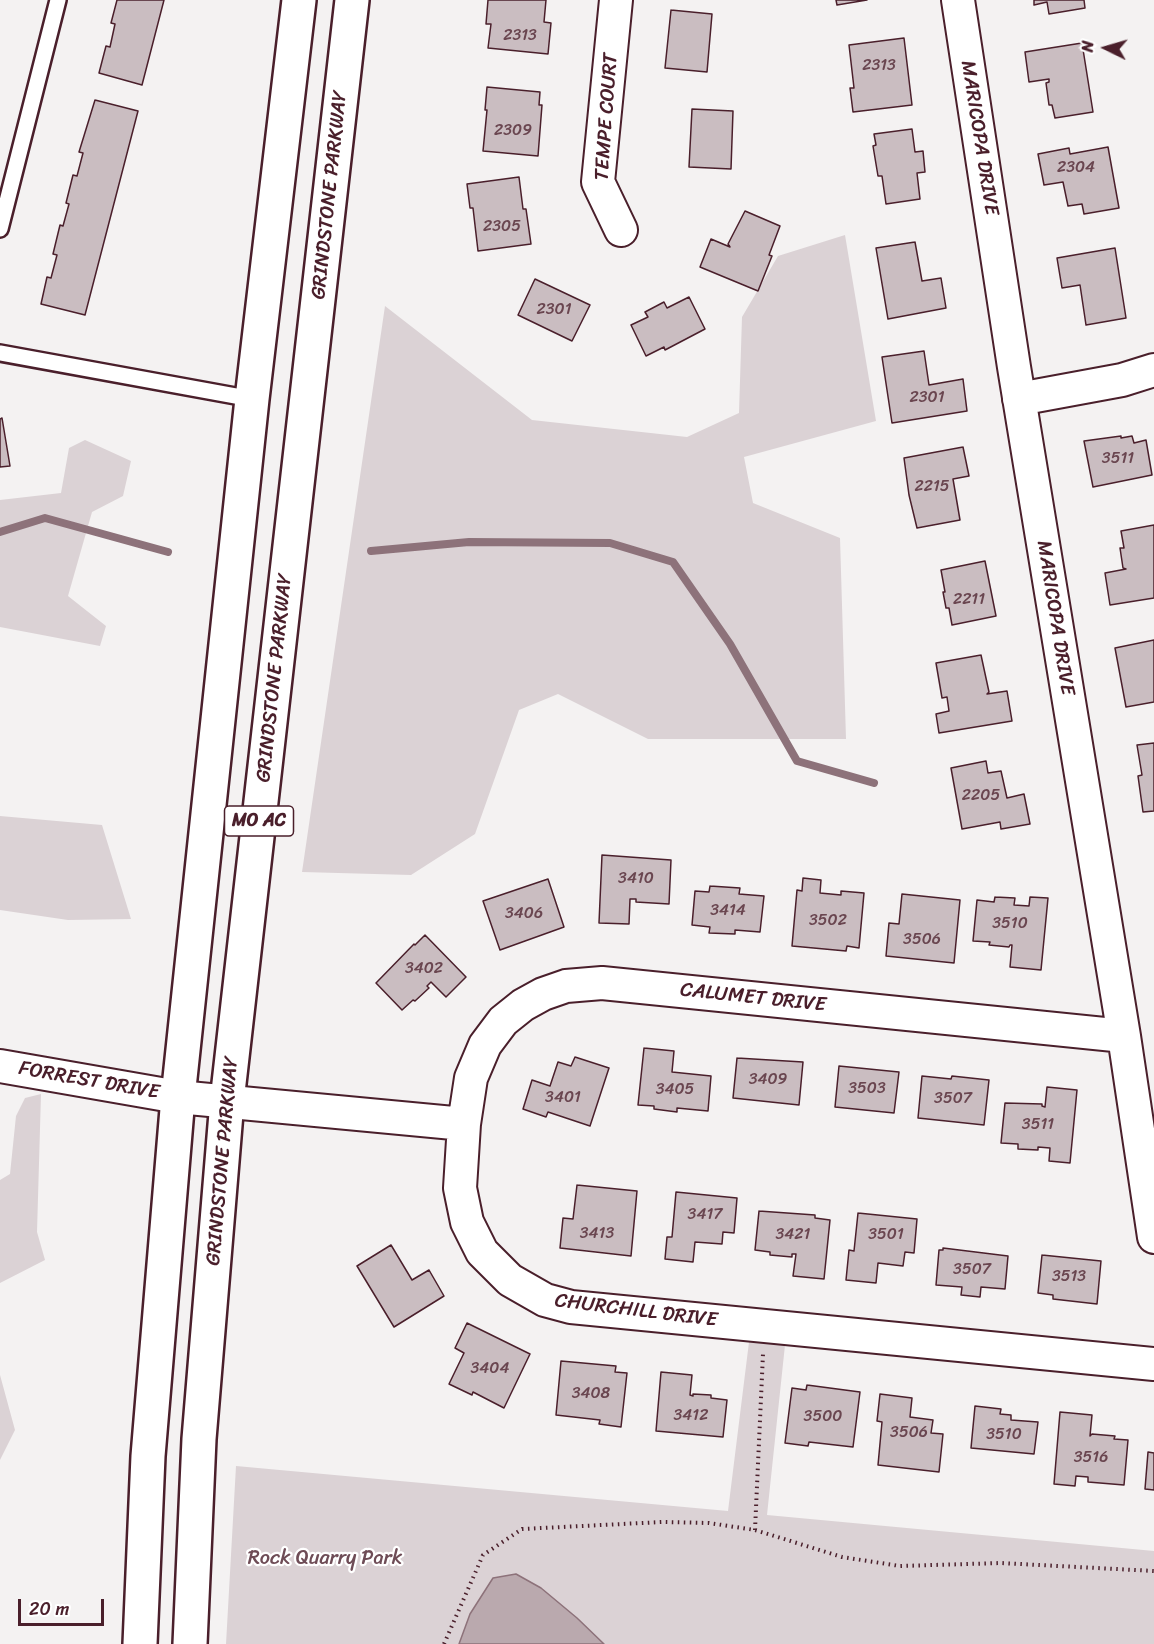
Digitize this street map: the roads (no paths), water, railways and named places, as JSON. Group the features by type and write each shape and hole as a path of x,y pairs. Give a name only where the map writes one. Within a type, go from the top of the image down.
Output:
{"main road":[{"name":"MO AC","path":"140,1644 148,1456 178,1097 252,399 299,0"},
{"name":"GRINDSTONE PARKWAY","path":"190,1644 199,1439 227,1101 352,0"}],"street":[{"name":"TEMPE COURT","path":"616,0 598,182 621,230"},
{"name":"MARICOPA DRIVE","path":"958,0 1019,399 1124,1036 1154,1237"},
{"path":"1019,399 1122,380 1154,370"},
{"name":"CALUMET DRIVE","path":"464,1124 471,1078 485,1046 503,1022 523,1005 543,994 566,986 585,983 1124,1036"},
{"name":"FORREST DRIVE","path":"0,1066 178,1097"},
{"path":"178,1097 464,1124"},
{"name":"CHURCHILL DRIVE","path":"464,1124 460,1188 466,1222 482,1252 510,1280 545,1300 571,1307 1154,1364"}],"lane":[{"path":"0,229 58,0"},
{"path":"0,353 252,399"}],"waterway":[{"path":"0,532 45,518 168,552"},
{"path":"371,551 469,542 610,543 673,562 730,644 797,761 874,783"}],"park label":[{"name":"Rock Quarry Park","path":"325,1559"}]}
